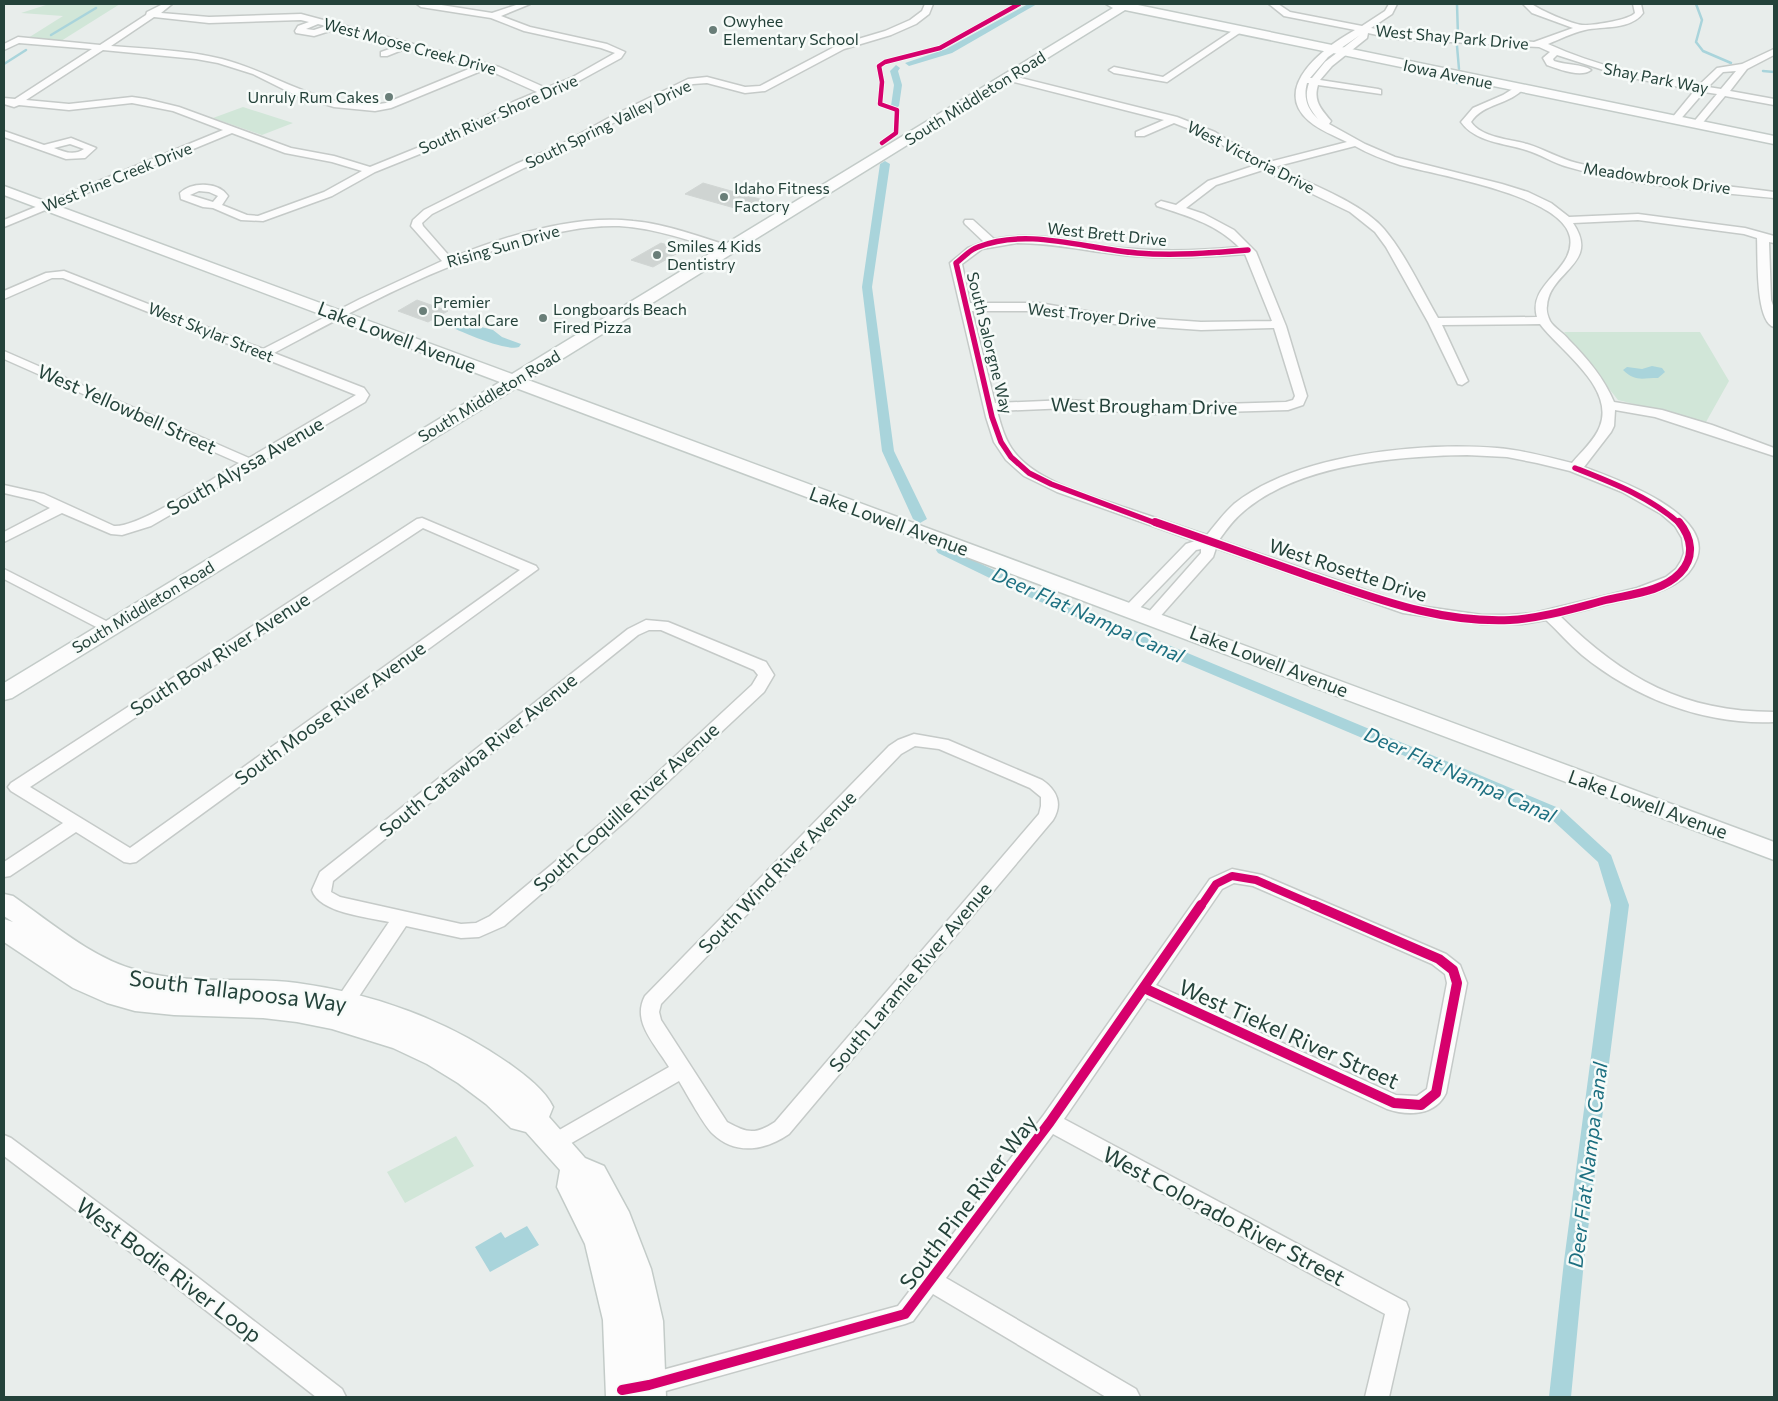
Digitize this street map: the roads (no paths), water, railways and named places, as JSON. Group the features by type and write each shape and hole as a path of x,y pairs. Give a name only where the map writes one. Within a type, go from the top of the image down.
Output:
{"street":[{"path":"4,111 60,72 101,48 150,14 168,4"},
{"path":"421,4 493,16 526,4"},
{"path":"929,4 936,4"},
{"name":"South Spring Valley Drive","path":"448,261 417,226 417,222 428,212 520,166 562,148 617,117 698,78 755,92 840,47 888,33 913,22 926,12 929,4"},
{"name":"West Shay Park Drive","path":"1273,4 1287,14 1396,36 1518,45 1540,44"},
{"path":"1323,125 1326,121 1312,102 1311,92 1314,82 1352,34 1364,29 1389,12 1393,4"},
{"path":"1527,4 1535,11 1581,28"},
{"path":"1540,44 1581,28 1624,22 1635,18 1639,13 1637,4"},
{"name":"Iowa Avenue","path":"1120,5 1774,140"},
{"name":"South Middleton Road","path":"4,692 1009,78 1120,5"},
{"name":"West Moose Creek Drive","path":"150,14 209,20 301,17 318,20 505,72 523,83 547,92"},
{"name":"South River Shore Drive","path":"371,170 453,137 516,104 574,80 618,56 620,52 604,46 527,29 493,16"},
{"path":"318,20 301,28 299,31 308,34 337,26"},
{"path":"1141,613 1191,547 1209,542 1243,504 1261,492 1291,478 1361,460 1460,451 1499,452 1575,468 1608,424 1609,405 1598,380 1544,320 1541,306 1545,292 1572,260 1576,252 1575,233 1566,220 1545,205 1508,188 1418,167 1355,143 1314,122 1301,101 1300,91 1303,80 1308,72 1364,36 1364,29"},
{"path":"1114,70 1164,80 1171,78 1238,30"},
{"path":"4,36 18,37 18,40"},
{"path":"4,47 18,40 196,56 256,72 312,98 343,106 365,108 388,106 485,66"},
{"name":"Shay Park Way","path":"1540,44 1585,64 1600,68 1774,102"},
{"path":"384,54 407,45"},
{"path":"1675,120 1720,70 1744,67 1774,52"},
{"path":"1697,124 1744,67"},
{"name":"West Victoria Drive","path":"1009,78 1174,118 1211,134 1264,166 1354,210 1379,230 1391,246 1434,322"},
{"path":"1303,80 1378,92"},
{"name":"Meadowbrook Drive","path":"1520,88 1511,96 1475,110 1468,116 1466,122 1468,127 1476,132 1530,148 1564,163 1579,167 1653,181 1774,195"},
{"path":"4,101 70,107 126,101 146,102 176,109 289,151 334,159 371,170"},
{"path":"1301,101 1312,102"},
{"path":"1140,134 1174,118"},
{"name":"West Pine Creek Drive","path":"4,224 231,130"},
{"path":"4,134 43,148"},
{"path":"1178,208 1212,183 1264,166 1355,143"},
{"path":"216,206 245,218 264,219 328,194 371,170"},
{"name":"Lake Lowell Avenue","path":"4,190 920,533 1141,613 1774,851"},
{"path":"1161,204 1200,216 1230,232 1248,250 1279,324"},
{"path":"1566,220 1638,217 1745,230 1769,238 1766,300 1774,322"},
{"path":"969,222 993,244"},
{"name":"Rising Sun Drive","path":"264,353 410,278 448,261 521,238 597,224 620,223 646,225 729,249"},
{"name":"West Brett Drive","path":"993,244 1010,240 1063,242 1121,252 1170,255 1248,250"},
{"name":"South Salorgne Way","path":"993,244 976,248 956,264 990,407 1004,448 1020,465"},
{"path":"4,295 50,274 58,273"},
{"name":"West Skylar Street","path":"58,273 264,353 359,391 363,395"},
{"name":"West Troyer Drive","path":"966,307 1039,307 1115,320 1201,326 1279,324"},
{"path":"1462,381 1434,322 1544,320"},
{"name":"West Brougham Drive","path":"990,407 1068,404 1152,410 1288,406 1298,402 1301,396 1279,324"},
{"name":"West Yellowbell Street","path":"4,355 250,463"},
{"name":"South Alyssa Avenue","path":"62,506 111,530 122,531 146,523 360,399 363,395"},
{"path":"1609,405 1657,413 1699,425 1774,452"},
{"name":"West Rosette Drive","path":"1020,465 1046,482 1069,491 1209,542 1403,608 1446,617 1480,620 1511,620 1549,614 1651,588 1670,581 1682,572 1689,560 1692,547 1686,532 1676,520 1654,502 1575,468"},
{"path":"4,488 39,497 62,506"},
{"path":"4,538 62,506"},
{"name":"South Moose River Avenue","path":"76,823 130,857 531,569 422,522"},
{"name":"South Bow River Avenue","path":"17,787 422,522"},
{"path":"1141,613 1208,554 1209,542"},
{"path":"4,573 110,628"},
{"path":"1549,614 1594,656 1633,683 1670,700 1712,712 1760,719 1774,718"},
{"name":"South Coquille River Avenue","path":"401,918 461,931 479,930 497,921 622,815 758,688 766,675 760,666 663,625 646,625"},
{"name":"South Catawba River Avenue","path":"401,918 327,900 321,893 321,885 326,877 633,632 646,625"},
{"name":"South Wind River Avenue","path":"648,1012 652,1001 889,757 904,744 914,740 942,744 1036,784 1046,790 1051,798"},
{"path":"4,871 76,823 17,787"},
{"name":"South Laramie River Avenue","path":"754,1142 769,1138 782,1128 1047,816 1052,806 1051,798"},
{"name":"West Tiekel River Street","path":"1144,988 1394,1103 1422,1105 1436,1093 1457,983 1453,970 1439,959 1256,880 1232,876"},
{"name":"South Pine River Way","path":"636,1392 905,1314 1050,1122 1216,884 1232,876"},
{"name":"South Tallapoosa Way","path":"4,904 92,963 138,982 191,989 286,992 319,997 359,1025 409,1044 453,1066 485,1088 521,1120 533,1120 575,1167 572,1188 584,1208 600,1244 636,1392"},
{"path":"339,1011 401,918"},
{"name":"South Tallapoosa Way","path":"4,929 84,981 137,1002 339,1011"},
{"path":"648,1012 651,1022 720,1128 736,1138 754,1142"},
{"path":"554,1143 683,1069"},
{"name":"West Colorado River Street","path":"1050,1122 1398,1309 1377,1397"},
{"name":"West Bodie River Loop","path":"4,1144 179,1276 334,1397"},
{"path":"931,1281 1128,1397"}],"water":[{"path":"451,319 493,330 502,337 521,344 519,347 513,348 481,339 443,322"},
{"path":"1652,366 1662,368 1665,372 1658,378 1635,378 1623,370 1627,367 1642,369"},
{"path":"527,1226 539,1245 490,1272 475,1247 501,1232 505,1238"}],"waterway":[{"path":"909,63 949,51 1033,4"},
{"path":"1457,4 1458,36"},
{"path":"1696,4 1702,20 1696,42 1703,51 1731,63"},
{"path":"51,35 96,8"},
{"path":"1457,46 1459,69"},
{"path":"4,64 26,50"},
{"path":"895,106 898,85 894,71 896,68"},
{"path":"1763,71 1774,72"},
{"path":"1456,79 1457,83"},
{"name":"Deer Flat Nampa Canal","path":"885,164 867,287 888,451 920,519"},
{"name":"Deer Flat Nampa Canal","path":"943,550 1034,594 1555,813 1605,859 1620,905 1574,1261 1560,1397"}],"place":[{"name":"Owyhee Elementary School","path":"713,30"},
{"name":"Unruly Rum Cakes","path":"389,97"},
{"name":"Idaho Fitness Factory","path":"724,197"},
{"name":"Smiles 4 Kids Dentistry","path":"657,255"},
{"name":"Premier Dental Care","path":"423,311"},
{"name":"Longboards Beach Fired Pizza","path":"543,318"}]}
